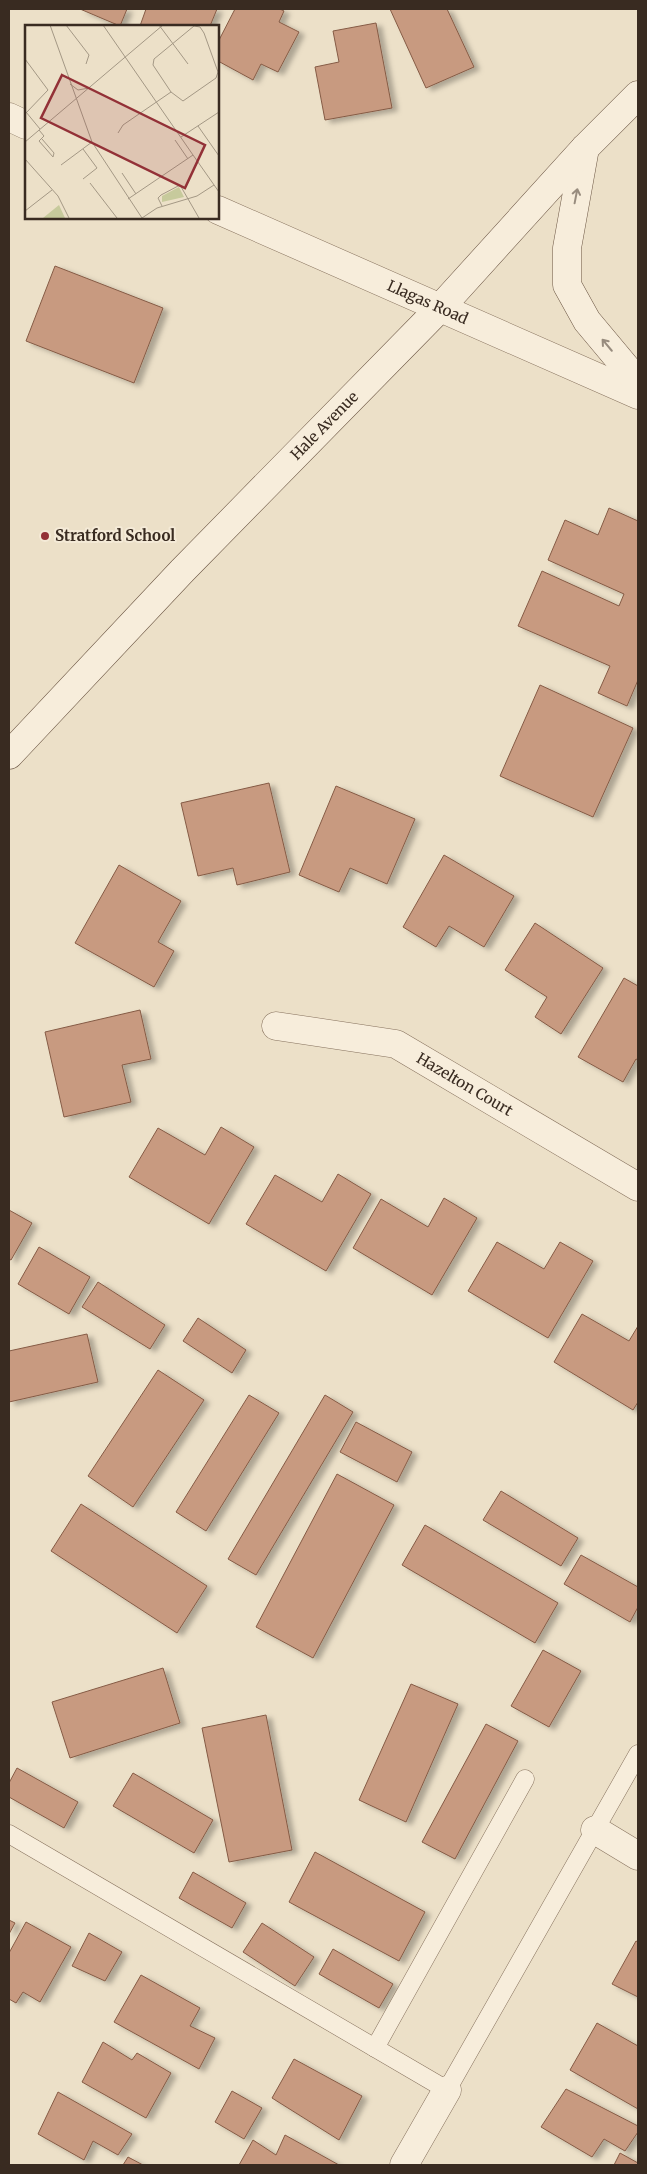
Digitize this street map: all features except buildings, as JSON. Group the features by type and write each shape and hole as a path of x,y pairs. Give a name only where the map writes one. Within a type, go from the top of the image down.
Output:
{"main road":[{"name":"Hale Avenue","path":"9,755 182,570 440,308 585,148 638,94"},
{"path":"9,117 25,125"},
{"path":"585,148 566,248 567,285 587,321 638,382"},
{"name":"Llagas Road","path":"219,210 638,395"},
{"name":"Hazelton Court","path":"276,1026 396,1044 638,1187"},
{"path":"595,1830 638,1856"},
{"path":"404,2165 447,2090"}],"lane":[{"path":"9,1834 447,2090 638,1754"},
{"path":"375,2048 525,1779"}],"place":[{"name":"Stratford School","path":"45,536"}]}
